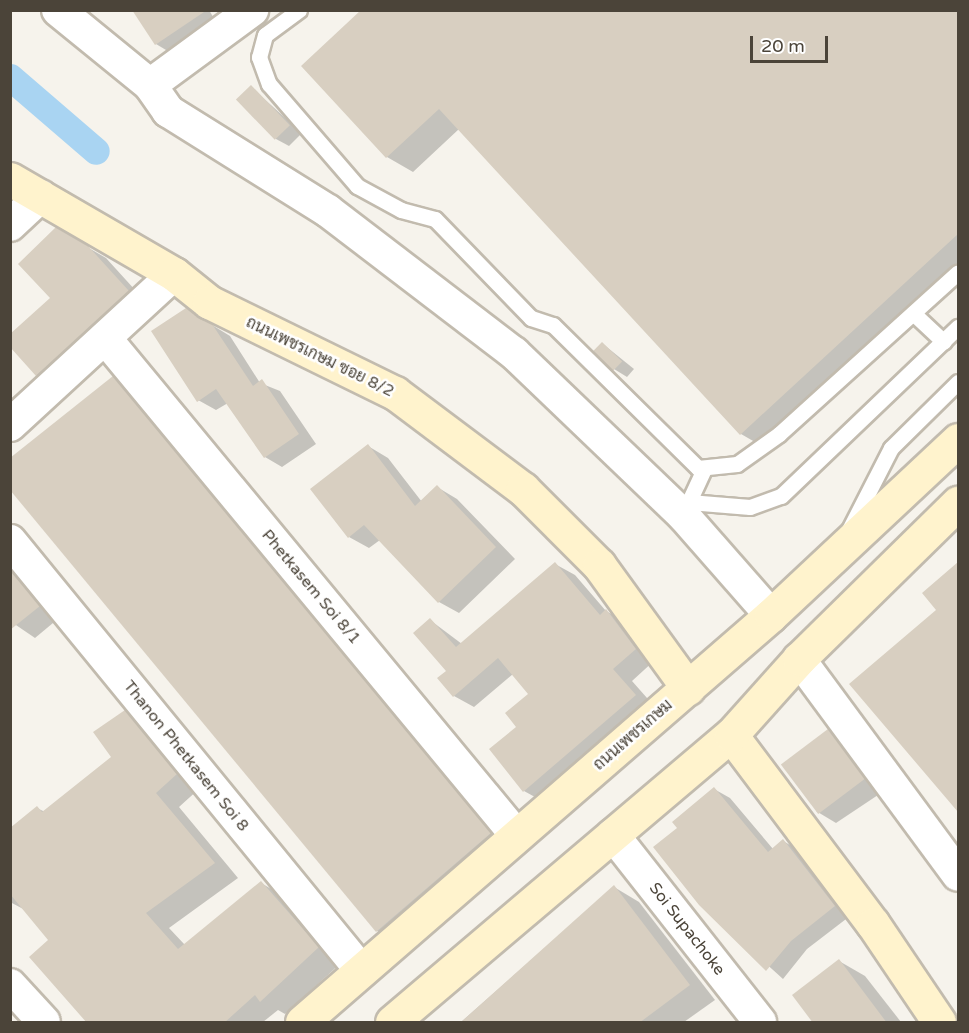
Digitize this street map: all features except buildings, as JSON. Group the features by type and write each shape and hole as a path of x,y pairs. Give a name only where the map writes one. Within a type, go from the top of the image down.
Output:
{"main road":[{"name":"ถนนเพชรเกษม ซอย 8/2","path":"10,179 174,274 209,302 395,393 523,489 599,565 688,688"},
{"name":"ถนนเพชรเกษม","path":"302,1023 771,615 958,440"},
{"path":"392,1023 731,735 799,659 958,503"},
{"path":"731,735 873,924 939,1023"}],"street":[{"path":"58,10 150,85 168,111 328,211 514,353 686,509 771,615"},
{"path":"150,85 252,10"},
{"path":"10,225 40,196"},
{"path":"10,425 174,274"},
{"name":"Phetkasem Soi 8/1","path":"105,338 517,836"},
{"name":"Thanon Phetkasem Soi 8","path":"10,541 361,970"},
{"path":"799,659 958,875"},
{"name":"Soi Supachoke","path":"613,835 760,1023"},
{"path":"10,985 44,1023"}],"lane":[{"path":"299,10 266,35 259,57 269,84 350,177 401,210 435,219 531,318 553,325 704,469"},
{"path":"704,469 737,464 779,434 958,272"},
{"path":"914,313 944,342"},
{"path":"704,469 686,509 750,507 781,496 958,327"},
{"path":"840,549 891,448 958,382"}],"waterway":[{"path":"10,77 96,151"}]}
